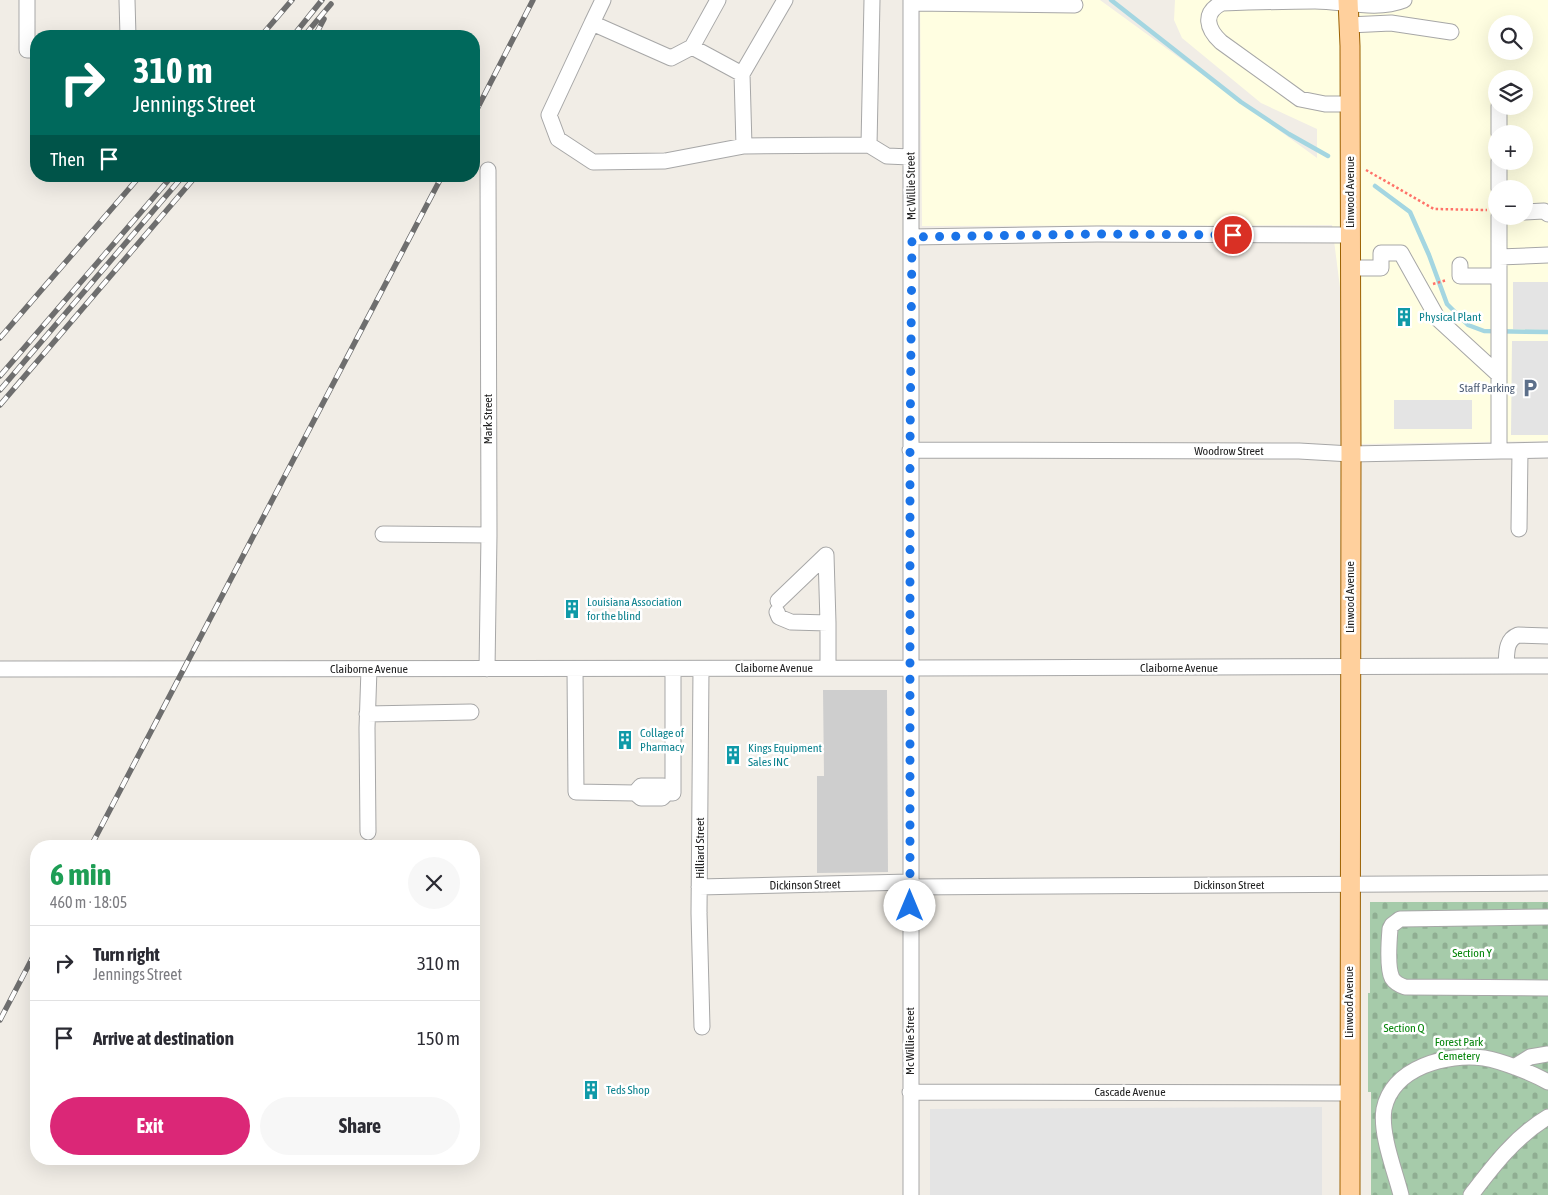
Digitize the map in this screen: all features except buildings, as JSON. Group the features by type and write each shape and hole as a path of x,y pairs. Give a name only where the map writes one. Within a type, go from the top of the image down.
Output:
{"main road":[{"name":"Linwood Avenue","path":"1348,2 1351,454 1350,1195"}],"street":[{"path":"26,0 27,50 30,50"},
{"path":"127,0 128,30"},
{"path":"603,0 549,115 558,139 593,162 665,161 744,146 869,144 887,156 910,157"},
{"path":"592,23 671,58 692,47 718,0"},
{"path":"744,146 742,74 785,0"},
{"path":"869,144 872,0"},
{"path":"1350,104 1325,104 1300,99 1213,35 1208,20 1210,12 1214,7 1222,3 1317,1 1392,5 1404,0"},
{"path":"911,1 1075,5"},
{"name":"Mc Willie Street","path":"911,1 911,1195"},
{"path":"1349,24 1391,23 1451,32"},
{"path":"692,47 742,74"},
{"name":"Mark Street","path":"487,669 489,535 488,170"},
{"path":"1533,212 1547,212"},
{"path":"1495,225 1499,257 1500,451"},
{"path":"912,237 1097,234 1350,236"},
{"path":"1350,268 1381,268 1381,253 1401,253 1438,320 1499,375"},
{"path":"1499,257 1548,255"},
{"path":"1460,265 1460,276 1499,276"},
{"name":"Woodrow Street","path":"910,450 1280,451 1351,454 1548,450"},
{"path":"1519,528 1520,451"},
{"path":"383,534 489,535"},
{"path":"828,623 791,622 779,617 778,606 826,555 828,623 828,668"},
{"path":"1506,666 1508,642 1514,637 1518,635 1548,636"},
{"name":"Claiborne Avenue","path":"0,669 1548,666"},
{"path":"368,832 369,669"},
{"path":"575,669 576,792 635,793 641,786 663,786 670,789 700,784"},
{"path":"670,789 673,669"},
{"name":"Hilliard Street","path":"701,669 699,887 702,1027"},
{"path":"368,714 471,712"},
{"name":"Dickinson Street","path":"699,887 1548,883"},
{"path":"1548,917 1400,919 1392,925 1390,930 1390,968 1392,979 1399,985 1405,987 1548,988"},
{"path":"1514,1067 1530,1057 1548,1054"},
{"path":"1401,1195 1383,1122 1386,1102 1397,1083 1418,1068 1455,1058 1484,1058 1514,1067 1548,1082"},
{"name":"Cascade Avenue","path":"910,1092 1349,1093"},
{"path":"1471,1195 1508,1150 1531,1129 1548,1117"}],"path":[{"path":"1350,160 1434,210 1488,213"},
{"path":"1428,285 1449,279"}],"shaded area":[{"path":"920,0 1100,0 1317,158 1317,129 1261,103 1182,38 1174,20 1175,0 1548,0 1548,441 1360,444 1332,225 922,226"},
{"path":"1513,282 1548,282 1548,330 1513,329"},
{"name":"Staff Parking","path":"1512,341 1548,341 1548,435 1511,435"},
{"name":"Staff Parking","path":"1394,400 1472,400 1472,429 1394,429"},
{"path":"823,690 887,690 888,872 817,873 817,776 824,776"},
{"path":"1322,1107 1322,1195 930,1195 930,1109"}],"green space":[{"name":"Forest Park Cemetery","path":"1370,902 1548,902 1548,1195 1371,1195 1371,1092 1368,1092"}],"waterway":[{"path":"1111,0 1241,102 1289,134 1328,156"},
{"path":"1375,186 1410,212 1429,255 1447,304 1468,325 1484,331 1548,332"}],"railway":[{"path":"266,30 292,0"},
{"path":"298,30 322,0"},
{"path":"480,103 533,0"},
{"path":"309,30 331,4"},
{"path":"318,30 324,19"},
{"path":"0,338 135,182"},
{"path":"0,376 167,182"},
{"path":"0,390 178,182"},
{"path":"0,405 191,182"},
{"path":"94,840 439,182"},
{"path":"0,1020 30,962"}],"place":[{"name":"Physical Plant","path":"1404,317"},
{"name":"Staff Parking","path":"1530,388"},
{"name":"Louisiana Association for the blind","path":"572,609"},
{"name":"Collage of Pharmacy","path":"625,740"},
{"name":"Kings Equipment Sales INC","path":"733,755"},
{"name":"Teds Shop","path":"591,1090"}],"route":[{"path":"910,906 912,237 1097,234 1233,235"}],"park label":[{"name":"Section Y","path":"1472,953"},
{"name":"Section Q","path":"1404,1028"}]}
